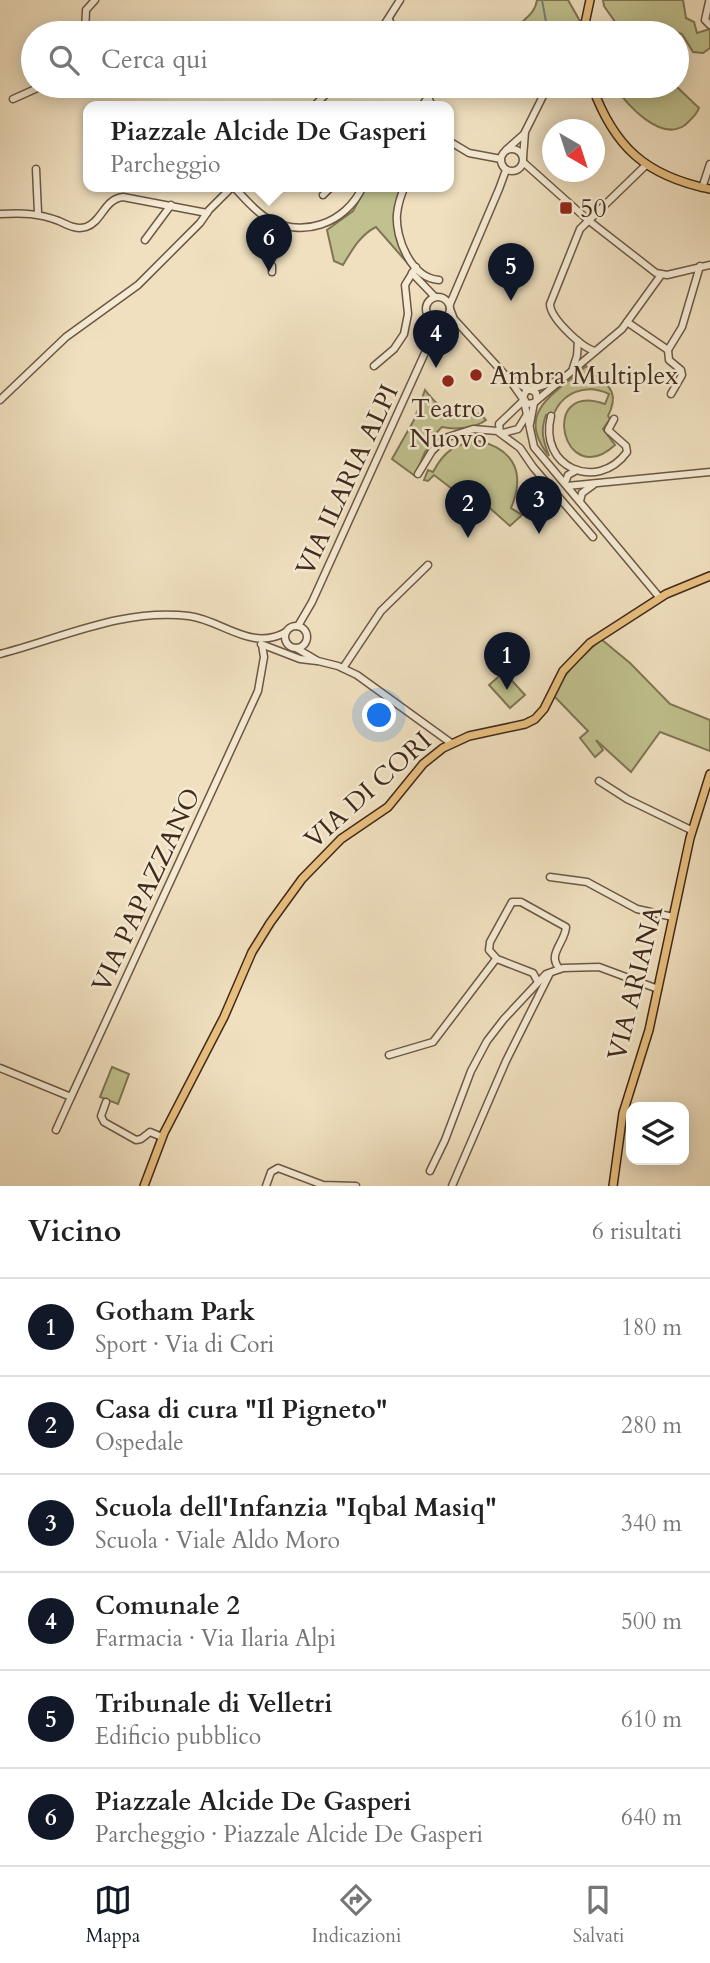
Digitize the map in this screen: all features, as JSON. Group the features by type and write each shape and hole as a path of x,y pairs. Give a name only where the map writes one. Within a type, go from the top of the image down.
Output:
{"main road":[{"path":"586,21 590,0"},
{"path":"596,98 614,133 632,154 646,165 672,178 706,188"},
{"name":"VIA DI CORI","path":"144,1186 162,1137 222,1021 252,951 295,888 337,842 386,808 423,764 451,743 535,719 544,709 561,675 578,653 597,637 660,598 710,576"},
{"name":"VIA ARIANA","path":"613,1186 623,1113 649,1033 691,830 710,774"}],"street":[{"path":"86,21 87,9 96,0"},
{"path":"389,20 400,0"},
{"path":"709,2 705,20 710,25"},
{"path":"13,99 21,95"},
{"path":"501,159 525,132 542,98"},
{"path":"499,189 523,160 525,132"},
{"path":"454,144 469,153 501,159"},
{"path":"505,152 514,149 588,220 661,275"},
{"path":"444,319 506,170 501,159"},
{"path":"706,188 710,164"},
{"path":"595,351 586,349 578,341 552,313 550,306 576,236 588,220 646,165"},
{"path":"36,169 38,214"},
{"path":"506,170 517,170"},
{"path":"0,400 66,337 138,285 227,192"},
{"path":"239,192 266,218 293,227 321,225 346,211 360,192"},
{"path":"323,195 326,192"},
{"path":"402,192 397,210 397,230 414,270 424,286 437,297 446,299 454,319 529,404 535,403 628,322 661,275 710,265"},
{"path":"0,214 38,214 82,228 94,222 110,202 119,197 207,213"},
{"path":"145,240 171,205"},
{"path":"266,218 264,228 271,256"},
{"path":"671,394 682,373 669,360 668,350 682,327 701,266"},
{"path":"414,270 439,280"},
{"path":"374,366 394,349 404,334 408,314 405,286 414,270"},
{"path":"424,286 433,335"},
{"path":"428,303 457,286"},
{"path":"430,317 437,320 454,319"},
{"name":"VIA ILARIA ALPI","path":"298,626 312,602 433,335 444,319"},
{"path":"628,322 668,350"},
{"path":"578,341 576,360 565,377 524,393 534,447 660,598"},
{"path":"509,379 537,395 529,425"},
{"path":"501,433 499,424 524,400"},
{"path":"501,433 518,429 527,414"},
{"path":"551,416 549,428 555,452 565,464 589,472 605,469 627,453 626,446 608,430 614,419"},
{"path":"418,474 432,451 449,436 477,429 501,433 517,444 593,537"},
{"path":"525,454 534,447"},
{"path":"530,463 540,454"},
{"path":"554,470 565,464"},
{"path":"566,485 568,475 577,470"},
{"path":"566,485 710,471"},
{"path":"580,501 583,492 595,484"},
{"path":"582,524 592,515"},
{"path":"343,668 381,611 428,565"},
{"name":"VIA ILARIA ALPI","path":"306,634 312,602"},
{"path":"0,654 129,617 193,617 302,660 343,668 362,678 451,743"},
{"path":"246,638 273,638 291,627 298,626 306,634 310,655"},
{"path":"286,632 288,645"},
{"path":"296,648 304,644 306,634"},
{"path":"273,638 318,661"},
{"name":"VIA PAPAZZANO","path":"56,1130 258,690 265,656 262,645"},
{"path":"599,781 631,801 691,830"},
{"path":"550,877 585,881 637,909 673,917"},
{"path":"538,982 534,973 496,959 489,952 489,944 510,904 518,901 566,927 566,933 554,958 560,968"},
{"path":"389,1055 433,1042 496,959"},
{"path":"430,1171 475,1062 497,1027 551,971 560,968 599,967 658,989"},
{"path":"452,1186 506,1061 551,971"},
{"path":"0,1068 71,1097"},
{"path":"106,1101 101,1117 104,1122 136,1140 150,1132 162,1137"},
{"path":"265,1186 272,1171 279,1168 320,1184 356,1186"}],"green space":[{"path":"537,0 568,0 580,21 523,21"},
{"path":"603,0 683,0 686,18 694,22 697,33 710,29 710,48 703,53 693,52 689,45 689,21 614,21"},
{"path":"624,98 689,98 699,108 685,125 665,129 645,119"},
{"path":"364,192 399,192 395,208 395,227 412,264 410,266 376,227 353,248 343,265 334,261 327,230 353,211"},
{"path":"586,366 605,382 612,393 612,407 608,416 610,419 603,429 615,445 597,456 582,455 571,447 565,433 565,419 571,407 584,401 605,404 609,394 592,389 584,390 562,401 553,416 546,415 543,435 549,456 539,441 537,416 542,405"},
{"path":"425,390 442,408 456,415 456,418 480,413 486,420 465,428 442,427 437,432 436,440 425,452 415,476 392,459 414,420"},
{"path":"479,441 502,451 514,466 517,485 511,508 522,515 510,526 463,484 456,492 434,475 428,481 424,480 428,470 433,472 452,449"},
{"path":"601,639 630,663 670,704 710,720 710,751 660,732 631,772 596,740 603,750 595,757 580,738 588,731 553,695 568,671"},
{"path":"504,672 525,695 510,708 489,685"},
{"path":"112,1067 129,1074 118,1104 100,1097"}],"waterway":[{"path":"542,0 546,21"}],"place":[{"name":"50","path":"566,208"},
{"name":"Piazzale Alcide De Gasperi","path":"269,272"},
{"name":"Tribunale di Velletri","path":"511,301"},
{"name":"Comunale 2","path":"436,368"},
{"name":"Ambra Multiplex","path":"476,375"},
{"name":"Teatro Nuovo","path":"448,381"},
{"name":"Scuola dell'Infanzia \"Iqbal Masiq\"","path":"539,534"},
{"name":"Casa di cura \"Il Pigneto\"","path":"468,538"},
{"name":"Gotham Park","path":"507,690"}]}
